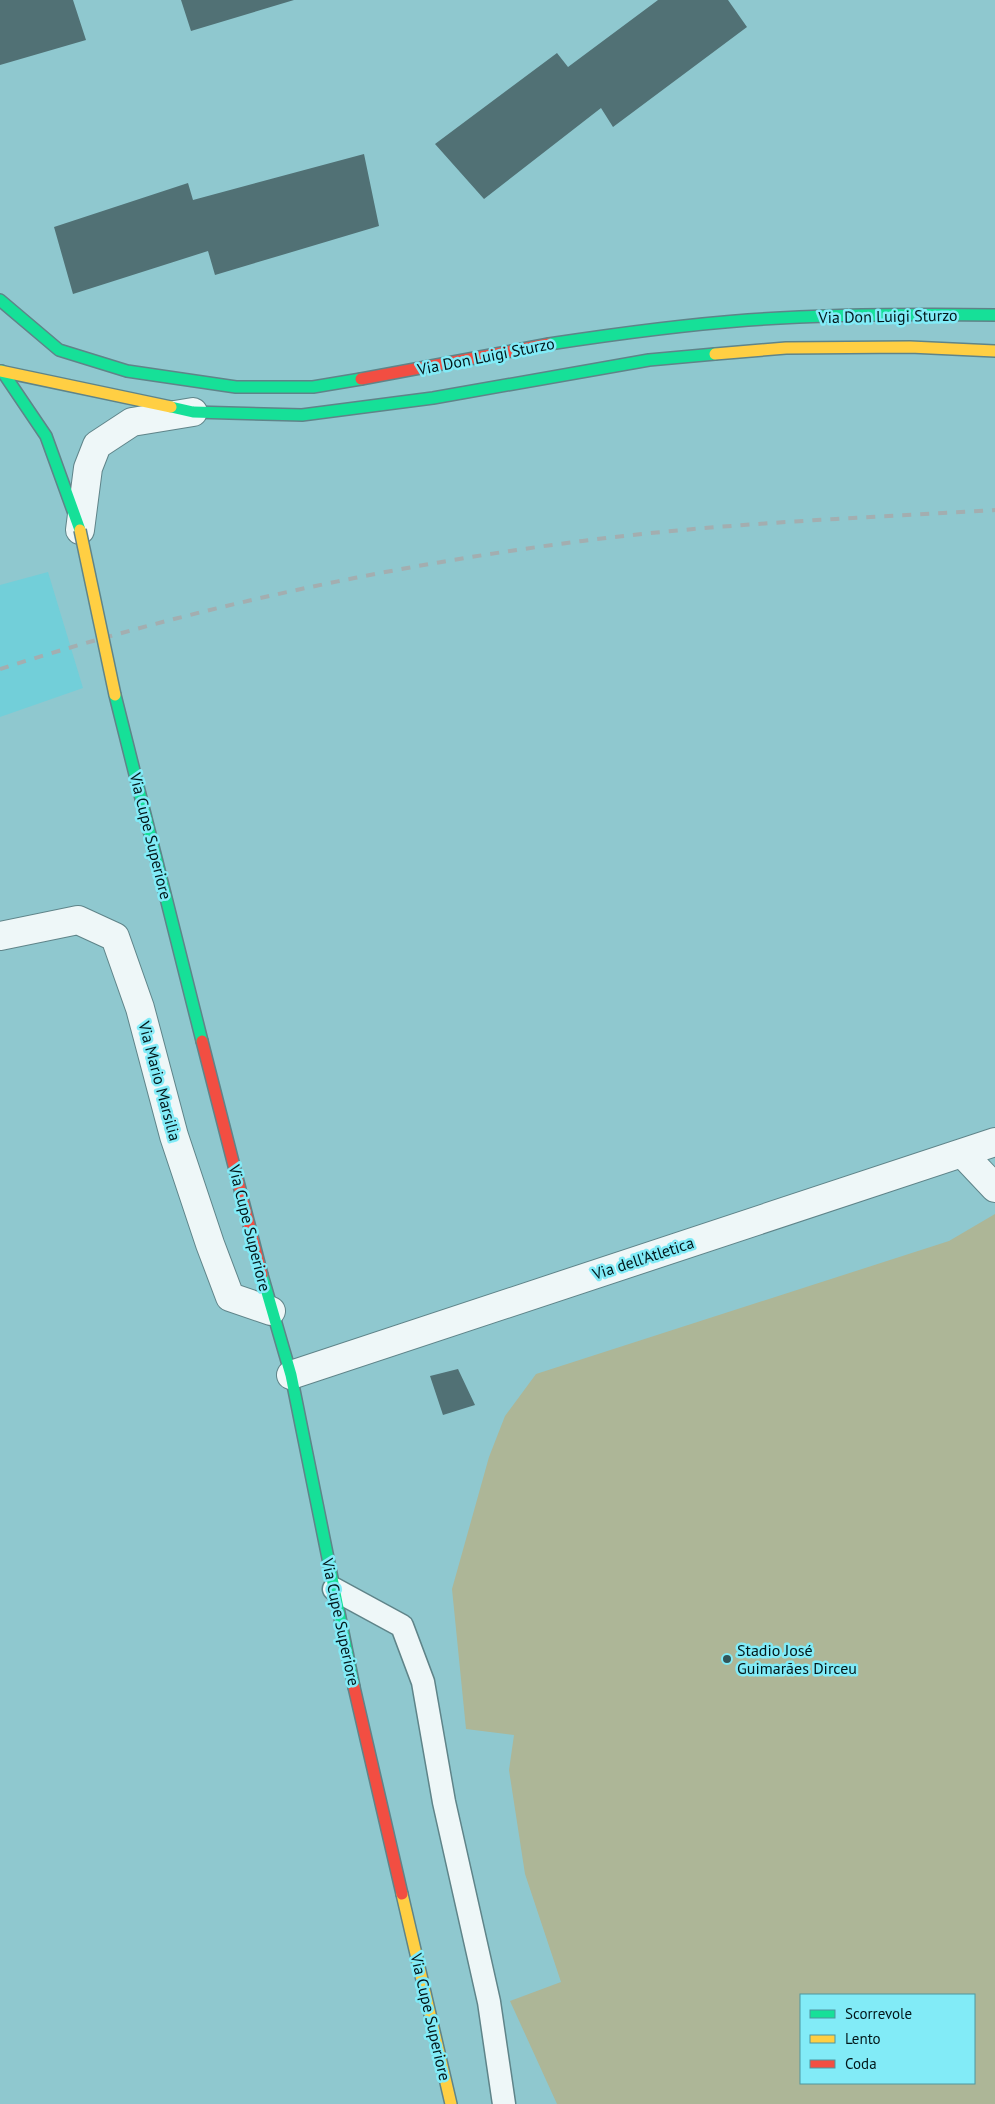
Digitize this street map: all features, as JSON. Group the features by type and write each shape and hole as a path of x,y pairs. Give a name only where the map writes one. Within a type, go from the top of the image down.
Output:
{"street":[{"name":"Via Don Luigi Sturzo","path":"0,300 58,350 127,371 236,386 313,387 537,346 640,330 748,320 878,314 995,314"},
{"name":"Via Don Luigi Sturzo","path":"1,371 193,412 302,415 433,398 649,360 786,348 910,347 995,351"},
{"name":"Via Cupe Superiore","path":"1,371 46,436 80,530 115,695 271,1311 291,1375 350,1671 451,2104"},
{"path":"80,530 88,468 97,445 132,422 193,412"},
{"name":"Via Mario Marsilia","path":"0,936 78,920 115,937 140,1008 174,1136 230,1297 271,1311"},
{"name":"Via dell'Atletica","path":"291,1375 995,1142"},
{"path":"962,1153 995,1188"}],"lane":[{"path":"334,1589 402,1626 424,1682 444,1802 488,2002 504,2104"}],"shaded area":[{"path":"48,572 83,688 0,717 0,585"}],"green space":[{"name":"Stadio José Guimarães Dirceu","path":"995,1214 995,2104 557,2104 510,2001 561,1982 525,1874 509,1770 514,1735 466,1729 452,1589 489,1457 505,1416 536,1374 949,1241"}],"building":[{"path":"0,0 73,0 86,40 0,65"},
{"path":"181,0 294,0 191,31"},
{"path":"658,0 728,0 747,27 613,127 601,108 484,199 435,144 557,53 568,67"},
{"path":"364,154 379,226 215,275 208,251 73,294 54,227 188,183 193,200"},
{"path":"458,1369 475,1405 443,1415 430,1376"}],"railway":[{"path":"0,669 72,647 218,608 366,576 515,550 691,529 995,510"}],"traffic: fast":[{"path":"0,300 59,350 127,371 236,387 313,387 361,379"},
{"path":"549,344 648,330 748,320 872,315 995,315"},
{"path":"171,407 193,412 302,415 433,398 649,360 715,354"},
{"path":"2,371 46,436 80,530"},
{"path":"115,695 202,1041"},
{"path":"262,1275 291,1375 354,1687"}],"traffic: slow":[{"path":"715,354 786,348 910,347 995,351"},
{"path":"0,371 171,407"},
{"path":"80,530 115,695"},
{"path":"402,1894 451,2104"}],"traffic: jam":[{"path":"361,379 549,344"},
{"path":"202,1041 262,1275"},
{"path":"354,1687 402,1894"}],"place":[{"name":"Stadio José Guimarães Dirceu","path":"727,1659"}]}
